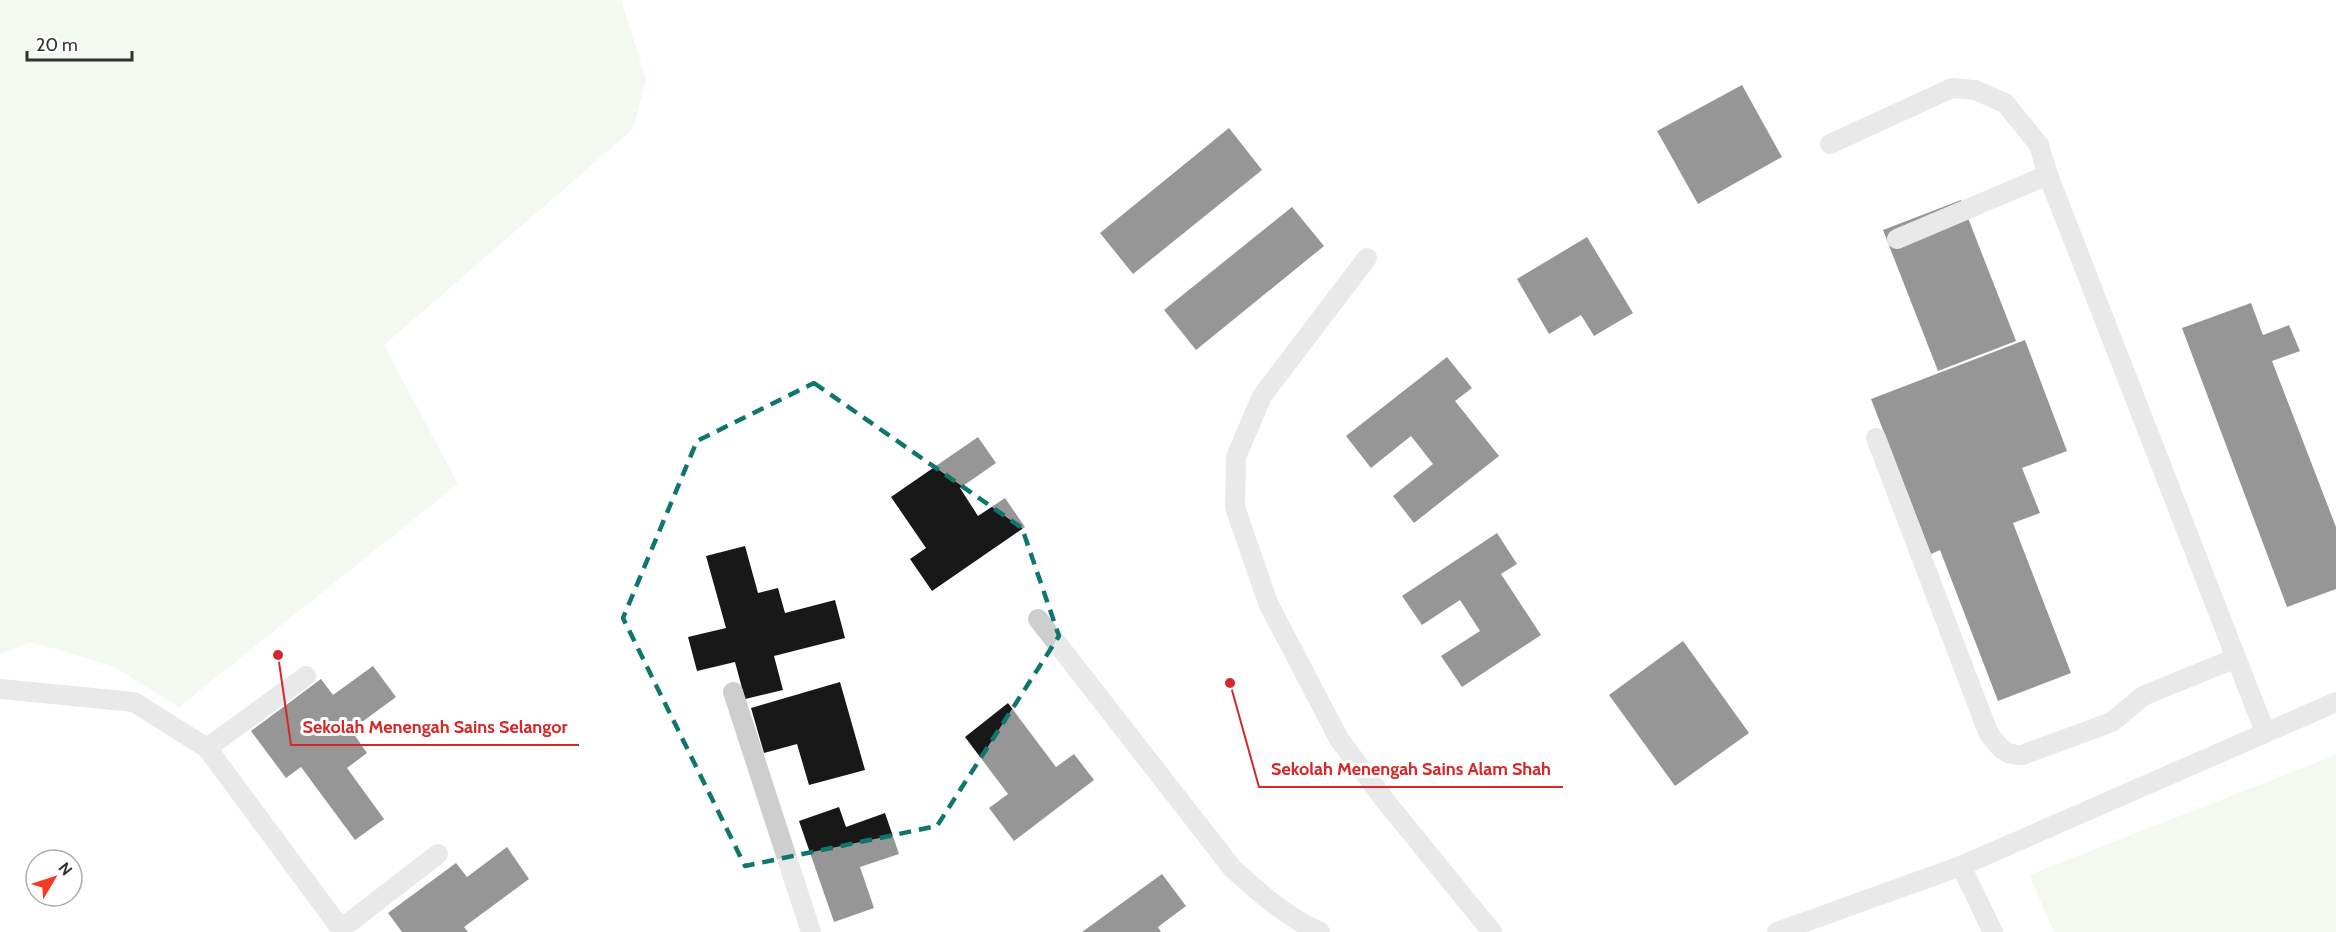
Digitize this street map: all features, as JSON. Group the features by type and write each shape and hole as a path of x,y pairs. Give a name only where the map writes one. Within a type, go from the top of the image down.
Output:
{"lane":[{"path":"1830,144 1952,88 1975,90 2005,103 2039,145 2048,175 2265,732"},
{"path":"1897,238 2048,175"},
{"path":"1367,258 1262,396 1236,457 1235,507 1268,603 1339,740 1492,932"},
{"path":"1876,438 1988,732 2001,749 2011,756 2022,756 2112,722 2143,696 2236,658"},
{"path":"1038,619 1233,869 1297,922 1320,932"},
{"path":"207,748 306,676"},
{"path":"0,689 134,702 207,748 341,929 438,854"},
{"path":"733,692 811,932"},
{"path":"1777,932 1961,866 2336,702"},
{"path":"1961,866 1993,932"}],"highlighted area":[{"path":"814,383 1022,528 1059,636 937,826 745,866 623,618 697,441"}],"green space":[{"path":"0,0 621,0 646,79 633,129 384,345 458,484 179,707 113,666 31,642 0,654"},
{"path":"2336,755 2336,932 2054,932 2029,875"}],"building":[{"path":"1742,85 1782,157 1698,204 1657,131"},
{"path":"1229,128 1262,170 1133,274 1100,233"},
{"path":"1961,200 2016,341 1938,371 1883,230"},
{"path":"1292,207 1324,246 1196,350 1164,310"},
{"path":"1587,237 1633,313 1594,336 1581,315 1549,334 1517,279"},
{"path":"2251,303 2263,335 2289,325 2300,351 2272,361 2336,527 2336,589 2287,607 2182,328"},
{"path":"2025,340 2067,451 2022,468 2040,513 2013,523 2071,673 1998,701 1940,550 1931,554 1871,399"},
{"path":"1447,357 1472,388 1455,401 1499,456 1414,523 1393,496 1433,464 1411,436 1371,468 1346,436"},
{"path":"978,437 996,463 960,488 978,516 1005,498 1025,527 932,591 910,559 926,548 891,497"},
{"path":"1497,533 1517,564 1501,574 1541,635 1462,687 1441,656 1480,631 1460,600 1422,625 1402,596"},
{"path":"745,546 758,593 778,588 785,613 835,600 845,638 774,656 783,690 745,699 735,662 697,671 688,637 726,628 706,556"},
{"path":"1683,641 1749,733 1675,786 1609,695"},
{"path":"373,666 396,697 351,730 367,753 347,768 384,819 355,840 301,767 286,778 251,731 321,679 333,695"},
{"path":"840,682 865,770 809,785 797,744 764,753 751,708"},
{"path":"1008,703 1056,767 1074,754 1094,780 1014,841 989,808 1008,794 965,737"},
{"path":"839,807 846,827 885,813 899,854 860,867 874,908 834,922 799,821"},
{"path":"507,847 529,879 464,927 468,932 402,932 388,913 456,863 467,877"},
{"path":"1162,874 1186,906 1158,927 1161,932 1082,932"}],"place":[{"name":"Sekolah Menengah Sains Selangor","path":"278,655"},
{"name":"Sekolah Menengah Sains Alam Shah","path":"1230,683"}]}
